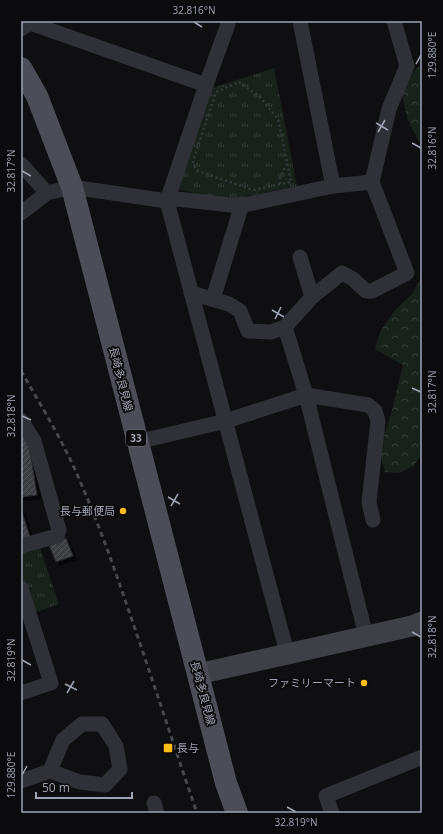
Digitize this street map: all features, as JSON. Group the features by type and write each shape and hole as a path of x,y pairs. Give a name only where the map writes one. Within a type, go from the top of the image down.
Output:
{"main road":[{"name":"長崎多良見線","path":"21,68 37,96 72,187 226,783 237,813"}],"street":[{"path":"300,21 334,186"},
{"path":"191,293 229,304 240,311 248,331 271,332 285,327 312,297 342,273 353,279 366,291 372,291 407,273 372,182 389,109 407,66 394,21"},
{"path":"228,22 168,200 191,293 287,653"},
{"path":"21,29 30,23 206,85"},
{"path":"21,164 48,193"},
{"path":"21,213 48,193 72,187 168,200 231,205 334,186 372,182"},
{"path":"213,300 242,204"},
{"path":"300,257 312,297"},
{"path":"285,327 306,395 366,636"},
{"path":"137,442 226,421 306,395 368,405 375,411 378,421 369,502 373,520"},
{"path":"21,420 34,441 60,530 57,536 21,546"},
{"path":"21,588 51,683 21,693"},
{"path":"198,674 421,624"},
{"path":"21,781 50,771 80,782 105,785 120,769 116,746 102,724 82,724 62,740 50,771"},
{"path":"332,813 326,796 422,757"}],"path":[{"path":"239,82 260,97 278,119 287,163 291,182 253,190 198,171 195,168 193,161 216,92 239,82"},
{"path":"280,184 280,178 287,163"}],"green space":[{"path":"422,63 422,158 420,144 407,118 402,93 415,70"},
{"path":"274,68 297,186 224,201 178,189 212,88"},
{"path":"422,276 422,453 414,466 399,473 385,472 379,449 391,414 403,365 375,349 380,332 396,309 412,294"},
{"path":"39,545 59,604 34,613 21,575 21,551"}],"building":[{"path":"21,426 26,437 27,445 29,445 37,495 21,497"},
{"path":"21,509 30,537 21,540"},
{"path":"66,538 73,556 56,562 49,545"}],"railway":[{"path":"21,371 67,453 95,517 197,813"}],"place":[{"name":"長与郵便局","path":"123,511"},
{"name":"ファミリーマート","path":"364,683"},
{"name":"長与","path":"168,748"}]}
